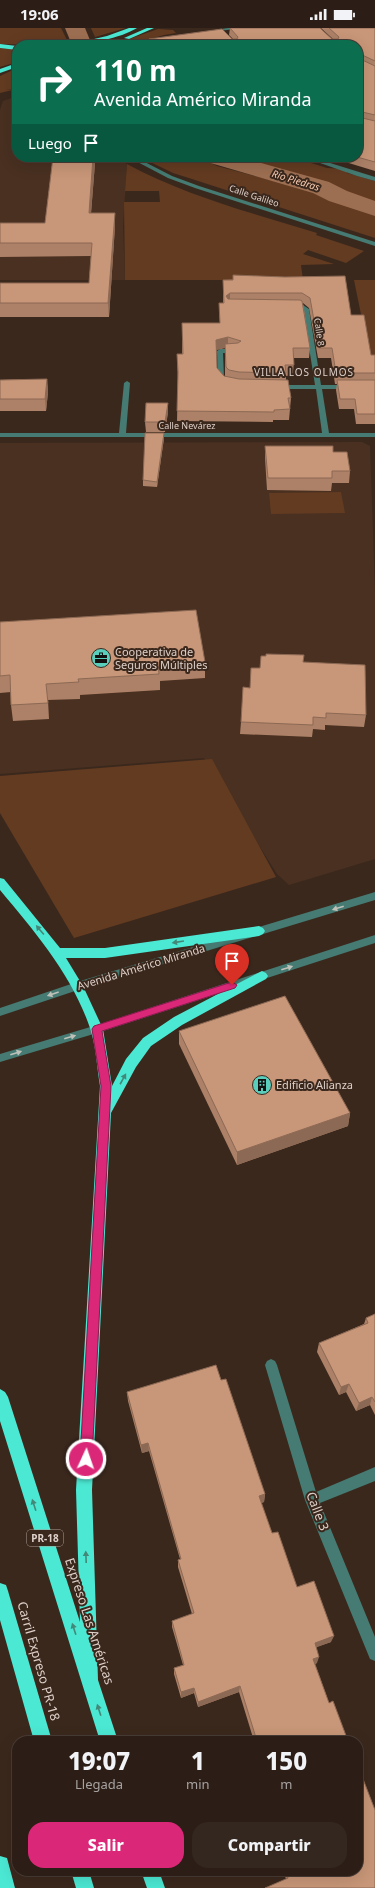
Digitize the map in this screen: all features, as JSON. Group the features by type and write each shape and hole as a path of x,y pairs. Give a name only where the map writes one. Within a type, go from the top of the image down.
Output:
{"highway":[{"path":"94,40 134,28"},
{"path":"120,40 151,28"},
{"path":"0,46 12,47"},
{"path":"0,71 12,66"},
{"path":"0,882 52,945 77,986 97,1029 106,1086 84,1490 90,1680"},
{"path":"57,953 105,953 259,931"},
{"path":"104,1114 131,1064 147,1042 178,1021 262,976"},
{"name":"Expreso Las Américas","path":"0,1397 107,1736"},
{"name":"Carril Expreso PR-18","path":"0,1591 42,1736"},
{"path":"0,1865 6,1888"},
{"path":"81,1876 85,1888"},
{"path":"152,1876 156,1888"}],"street":[{"path":"204,32 242,28"},
{"path":"220,30 225,35"},
{"path":"157,40 169,37"},
{"name":"Calle Galileo","path":"142,162 170,177 196,187 375,244"},
{"path":"321,162 375,179"},
{"name":"Calle 8","path":"285,306 301,306 306,309 326,434"},
{"path":"229,384 221,378 220,352 236,351"},
{"path":"122,435 127,383"},
{"path":"270,387 375,387"},
{"name":"Calle Nevárez","path":"0,435 375,435"},
{"name":"Avenida Américo Miranda","path":"0,1012 77,986 375,896"},
{"path":"0,1058 97,1029 375,939"},
{"name":"Calle 3","path":"271,1365 312,1500 375,1654"},
{"path":"312,1500 375,1474"}],"shaded area":[{"path":"0,28 61,28 67,40 12,40 12,44 0,44"},
{"path":"91,28 126,28 95,37"},
{"path":"158,29 173,30 176,33 146,40 126,40"},
{"path":"0,48 12,49 12,63 0,67"},
{"path":"12,70 12,89 6,90 12,90 0,93 0,76"},
{"path":"12,98 12,162 124,162 127,164 123,226 125,280 0,280 0,110 3,101"},
{"path":"150,162 209,162 217,166 297,187 312,187 334,200 352,207 375,213 375,238 173,173"},
{"path":"244,162 308,162 327,168 346,169 347,173 375,181 375,207 360,198 323,185 316,187 305,184 302,180"},
{"path":"127,164 196,195 317,233 316,235 364,251 346,263 308,250 303,254 334,264 301,265 303,280 125,280 124,202 160,202 159,191 125,191"},
{"path":"354,280 375,280 375,364 371,363"},
{"path":"362,442 370,446 375,592 375,859 289,885 277,874 204,758 0,774 0,443"},
{"path":"341,492 345,513 271,514 269,493"},
{"path":"212,759 276,877 74,938 0,813 0,776"}],"building":[{"path":"230,28 320,28 332,39 338,39 339,37 329,28 375,28 375,61 363,55 363,40 149,39 222,29 232,39 237,39 238,37"},
{"path":"363,60 375,66 375,115 363,112"},
{"path":"363,118 375,121 375,162 363,159"},
{"path":"52,162 93,162 89,213 115,213 108,303 0,303 0,283 89,283 92,243 0,243 0,223 45,223"},
{"path":"233,275 285,277 345,276 351,315 364,315 371,355 375,355 375,373 336,373 332,348 319,348 310,298 302,293 230,293 226,296 228,299 302,301 310,348 293,348 294,365 285,365 286,373 239,372 229,370 226,367 225,344 238,343 241,341 228,337 216,340 217,368 224,376 239,379 288,380 291,398 288,398 290,409 274,410 274,412 177,411 177,354 183,354 182,323 220,323 219,303 224,303 223,280 233,280"},
{"path":"47,379 45,399 0,399 0,380"},
{"path":"337,380 375,380 375,414 357,414 355,399 340,399"},
{"path":"146,403 168,403 165,422 145,422"},
{"path":"145,433 164,433 157,482 143,480"},
{"path":"265,446 333,446 333,452 347,452 350,471 332,471 332,478 268,478"},
{"name":"Cooperativa de Seguros Múltiples","path":"196,610 205,662 158,665 159,674 78,679 79,682 46,684 48,703 11,705 10,675 0,676 0,622"},
{"path":"266,654 304,655 303,662 365,665 366,715 326,713 326,718 313,717 313,725 241,722 243,687 250,688 251,668 260,668 261,656 266,656"},
{"name":"Edificio Alianza","path":"285,996 350,1113 237,1152 179,1031"},
{"path":"375,1314 375,1402 372,1397 359,1403 349,1384 341,1387 319,1343 368,1323 366,1318"},
{"path":"216,1365 221,1380 226,1379 265,1494 259,1496 272,1533 278,1532 297,1587 314,1581 334,1636 315,1643 319,1657 313,1659 329,1703 333,1701 346,1736 255,1736 240,1686 198,1702 194,1688 181,1692 174,1668 184,1665 172,1621 194,1613 178,1560 181,1559 148,1443 141,1445 127,1392"},
{"path":"363,1779 375,1810 375,1888 265,1888 288,1878 287,1876 363,1876"}],"waterway":[{"name":"Río Piedras","path":"75,28 80,40"},
{"name":"Río Piedras","path":"232,162 301,183 320,187 338,196 375,209"}],"place":[{"name":"Cooperativa de Seguros Múltiples","path":"101,658"},
{"name":"Edificio Alianza","path":"262,1085"}],"district":[{"name":"VILLA LOS OLMOS","path":"304,372"}],"route":[{"path":"86,1459 106,1086 97,1029 232,985"}]}
